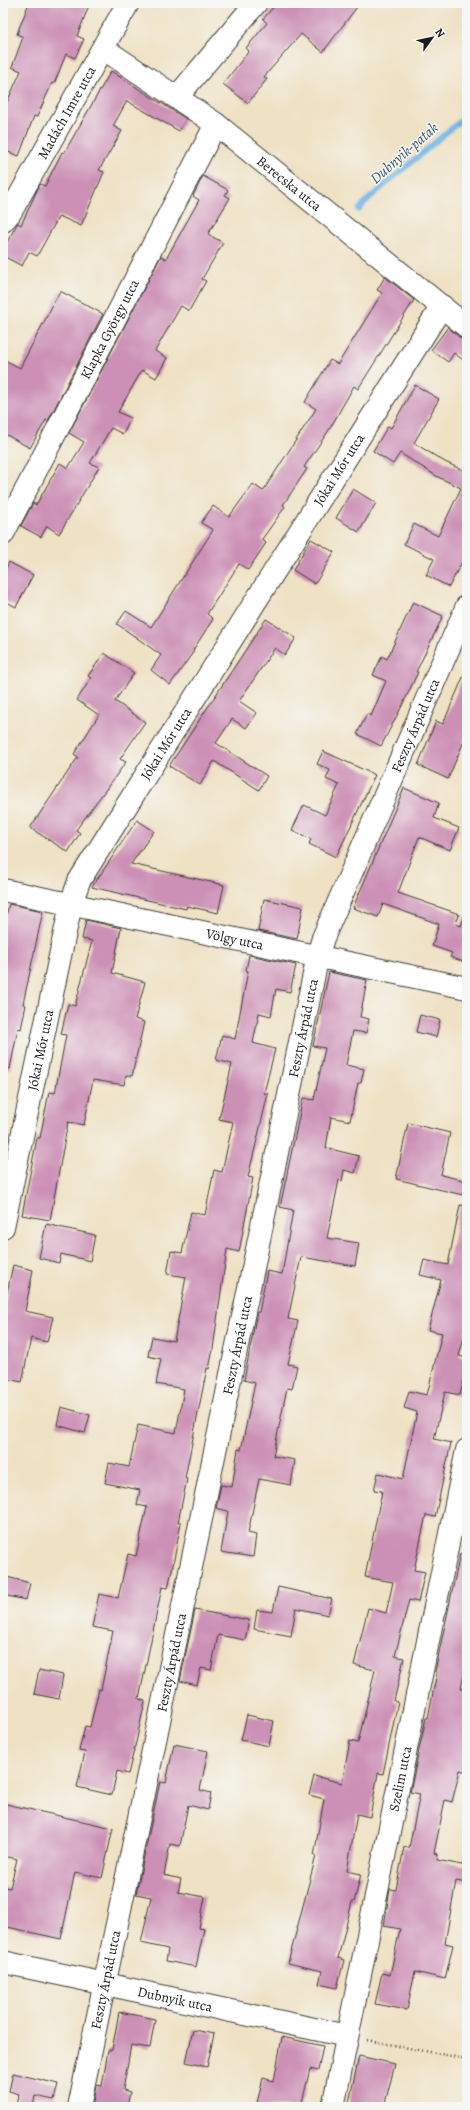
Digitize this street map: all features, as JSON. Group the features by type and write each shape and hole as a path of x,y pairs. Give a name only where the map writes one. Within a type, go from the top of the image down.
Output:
{"street":[{"name":"Madách Imre utca","path":"3,221 10,213 128,3"},
{"path":"178,97 256,3"},
{"name":"Berecska utca","path":"104,48 216,124 467,327"},
{"name":"Klapka György utca","path":"3,534 216,124"},
{"name":"Jókai Mór utca","path":"3,1226 71,904 79,881 94,854 442,306"},
{"name":"Feszty Árpád utca","path":"79,2107 318,955 323,938 467,606"},
{"name":"Völgy utca","path":"3,890 318,955 467,988"},
{"name":"Szelim utca","path":"333,2107 467,1450"},
{"name":"Dubnyik utca","path":"3,1962 347,2036"}],"path":[{"path":"347,2036 467,2059"}],"building":[{"path":"29,3 90,3 77,36 84,39 75,58 66,54 54,84 52,83 37,117 34,116 19,156 3,150 3,111 21,71 12,67 23,37 17,34"},
{"path":"277,3 360,3 323,52 301,34 264,77 267,79 248,103 223,84 249,51 246,48 267,23 263,19"},
{"path":"111,71 186,119 179,131 127,101 113,126 122,131 99,170 104,172 81,226 59,216 37,256 29,252 22,266 3,256 3,249 18,223 21,225 40,184 45,186 62,152 64,153"},
{"path":"203,176 228,190 225,195 230,198 208,234 223,243 202,279 206,281 189,311 181,306 155,351 167,358 156,378 142,370 118,412 131,418 123,434 111,428 90,463 99,467 59,534 47,526 41,537 21,526 33,503 36,505 60,463 68,468 84,442 69,433 161,256 166,259 199,200 193,196"},
{"path":"385,277 414,300 358,389 354,386 329,430 304,467 307,469 283,505 285,507 262,539 266,543 248,570 239,564 207,614 213,619 193,650 194,651 170,685 151,670 161,655 117,624 126,611 151,627 213,530 201,523 213,506 229,517 253,484 263,491 316,409 305,402 330,360 338,364 382,293 377,290"},
{"path":"60,291 103,314 48,421 46,420 30,448 3,433 3,359 20,368"},
{"path":"448,327 459,337 467,339 467,363 454,353 448,362 431,350"},
{"path":"415,385 439,399 414,443 445,462 467,472 467,552 449,587 426,575 434,559 404,544 414,524 438,536 461,488 438,477 400,453 393,464 373,451 388,426 391,428"},
{"path":"353,489 376,503 359,532 336,518"},
{"path":"311,539 334,552 315,584 293,570"},
{"path":"9,562 33,575 16,607 3,600 3,574"},
{"path":"413,602 443,616 416,672 418,672 403,704 381,746 357,734 367,714 371,716 386,681 373,675 382,656 387,659"},
{"path":"266,619 296,638 285,655 275,648 239,701 257,713 246,728 232,719 216,743 267,776 259,790 214,761 200,785 169,766"},
{"path":"104,653 134,673 115,701 145,722 120,759 126,762 76,830 80,833 68,852 30,828 78,757 74,754 99,715 77,700 91,678 88,676"},
{"path":"467,668 467,734 448,779 418,765 436,721 443,724"},
{"path":"323,751 375,775 336,857 309,844 311,839 292,830 304,805 325,815 339,785 326,779 330,770 317,764"},
{"path":"404,788 439,803 434,818 459,828 450,850 419,837 398,893 459,914 456,924 461,926 465,916 467,917 467,963 450,957 452,953 432,946 439,924 383,904 378,917 353,908"},
{"path":"137,820 154,831 131,864 224,885 218,913 187,906 186,909 92,887"},
{"path":"264,899 303,907 297,939 258,931"},
{"path":"9,904 43,911 23,1004 26,1005 21,1029 18,1028 10,1069 3,1068 3,929"},
{"path":"86,920 121,928 112,973 145,982 135,1019 144,1022 132,1076 126,1075 124,1085 93,1080 84,1125 68,1122 50,1220 22,1215 37,1138 40,1138 49,1092 55,1093 66,1035 61,1034 68,1004 75,1006 92,941 82,939"},
{"path":"249,955 296,965 290,992 276,989 271,1016 259,1013 253,1043 275,1049 264,1093 268,1094 248,1177 253,1178 239,1252 227,1249 213,1349 209,1369 207,1368 185,1478 187,1479 178,1522 181,1522 173,1565 168,1588 162,1587 139,1699 145,1701 137,1738 128,1774 117,1771 112,1795 77,1787 85,1752 79,1751 85,1726 90,1727 99,1689 101,1690 113,1631 92,1627 99,1594 118,1598 128,1554 136,1556 147,1507 137,1505 140,1490 105,1483 109,1463 129,1467 138,1425 176,1433 184,1389 156,1384 161,1359 148,1356 152,1337 174,1341 186,1277 167,1274 171,1251 182,1253 191,1212 205,1215 214,1170 222,1172 233,1122 219,1119 232,1064 216,1060 222,1035 235,1039 248,971 246,970"},
{"path":"329,972 367,980 360,1017 369,1019 366,1033 353,1031 346,1065 364,1069 361,1083 358,1083 350,1121 331,1117 326,1148 359,1156 355,1173 344,1170 342,1181 339,1180 327,1238 359,1243 355,1266 301,1257 288,1319 298,1321 288,1364 297,1366 292,1389 287,1388 273,1456 295,1460 291,1485 259,1479 248,1533 256,1535 253,1557 221,1552 228,1511 216,1508 221,1485 232,1487 238,1449 241,1450 255,1383 244,1380 257,1312 259,1312 267,1271 282,1274 293,1210 280,1207 303,1098 314,1100 325,1048 313,1046"},
{"path":"420,1015 440,1020 436,1037 416,1032"},
{"path":"408,1123 450,1133 441,1175 467,1181 467,1196 396,1179"},
{"path":"460,1205 467,1206 467,1325 459,1356 467,1358 467,1367 460,1395 445,1392 434,1439 451,1443 435,1517 426,1515 414,1570 425,1572 418,1602 409,1600 395,1656 404,1658 394,1701 398,1702 383,1774 378,1773 370,1817 357,1814 347,1871 361,1874 354,1902 352,1902 338,1958 344,1960 337,1988 319,1984 322,1971 288,1963 316,1856 314,1856 324,1799 309,1795 314,1776 342,1783 350,1741 358,1743 375,1670 354,1665 368,1608 386,1613 393,1582 365,1577 382,1491 374,1490 378,1473 403,1479 417,1412 404,1408 409,1391 427,1395 442,1333 428,1330 441,1280 420,1275 424,1260 448,1265"},
{"path":"46,1224 95,1235 90,1261 61,1254 59,1263 39,1258"},
{"path":"13,1265 33,1270 25,1311 53,1317 47,1342 31,1338 22,1382 7,1379 9,1373 3,1372 3,1311"},
{"path":"61,1407 90,1415 85,1433 57,1425"},
{"path":"460,1554 467,1555 467,1658 461,1689 467,1690 467,1713 464,1727 467,1727 467,1772 460,1770 452,1802 445,1800 434,1853 438,1854 437,1860 467,1866 467,1883 456,1881 445,1943 453,1945 445,1979 415,1972 407,2010 375,2004 382,1973 390,1975 400,1929 384,1926 390,1889 396,1890 404,1847 409,1848 420,1794 410,1792 426,1718 428,1718 437,1672 435,1672"},
{"path":"3,1576 30,1583 26,1600 3,1595"},
{"path":"278,1587 332,1599 328,1615 296,1608 291,1636 254,1629 257,1610 273,1612"},
{"path":"195,1610 249,1620 245,1640 218,1635 211,1670 201,1668 197,1685 180,1681"},
{"path":"39,1670 63,1675 59,1699 34,1694"},
{"path":"247,1715 274,1721 269,1746 241,1740"},
{"path":"174,1744 208,1751 200,1790 211,1793 208,1810 188,1805 180,1846 170,1844 164,1875 181,1879 178,1892 205,1897 199,1928 204,1929 196,1967 166,1961 168,1949 141,1943 151,1897 136,1894 160,1782 166,1783"},
{"path":"6,1804 113,1828 102,1878 75,1872 61,1939 3,1926 3,1887 10,1888 17,1859 3,1856 3,1820"},
{"path":"119,2012 155,2019 150,2048 131,2045 123,2090 130,2092 127,2107 92,2107 96,2085 102,2086 108,2050 112,2050"},
{"path":"193,2030 214,2034 207,2067 186,2062"},
{"path":"282,2037 323,2046 318,2071 310,2069 301,2107 256,2107 263,2078 274,2081"},
{"path":"359,2056 395,2064 384,2107 348,2107"},
{"path":"13,2073 58,2084 54,2100 35,2096 33,2107 16,2104 19,2094 9,2091"}],"waterway":[{"name":"Dubnyik-patak","path":"359,210 365,202 467,115"}]}
